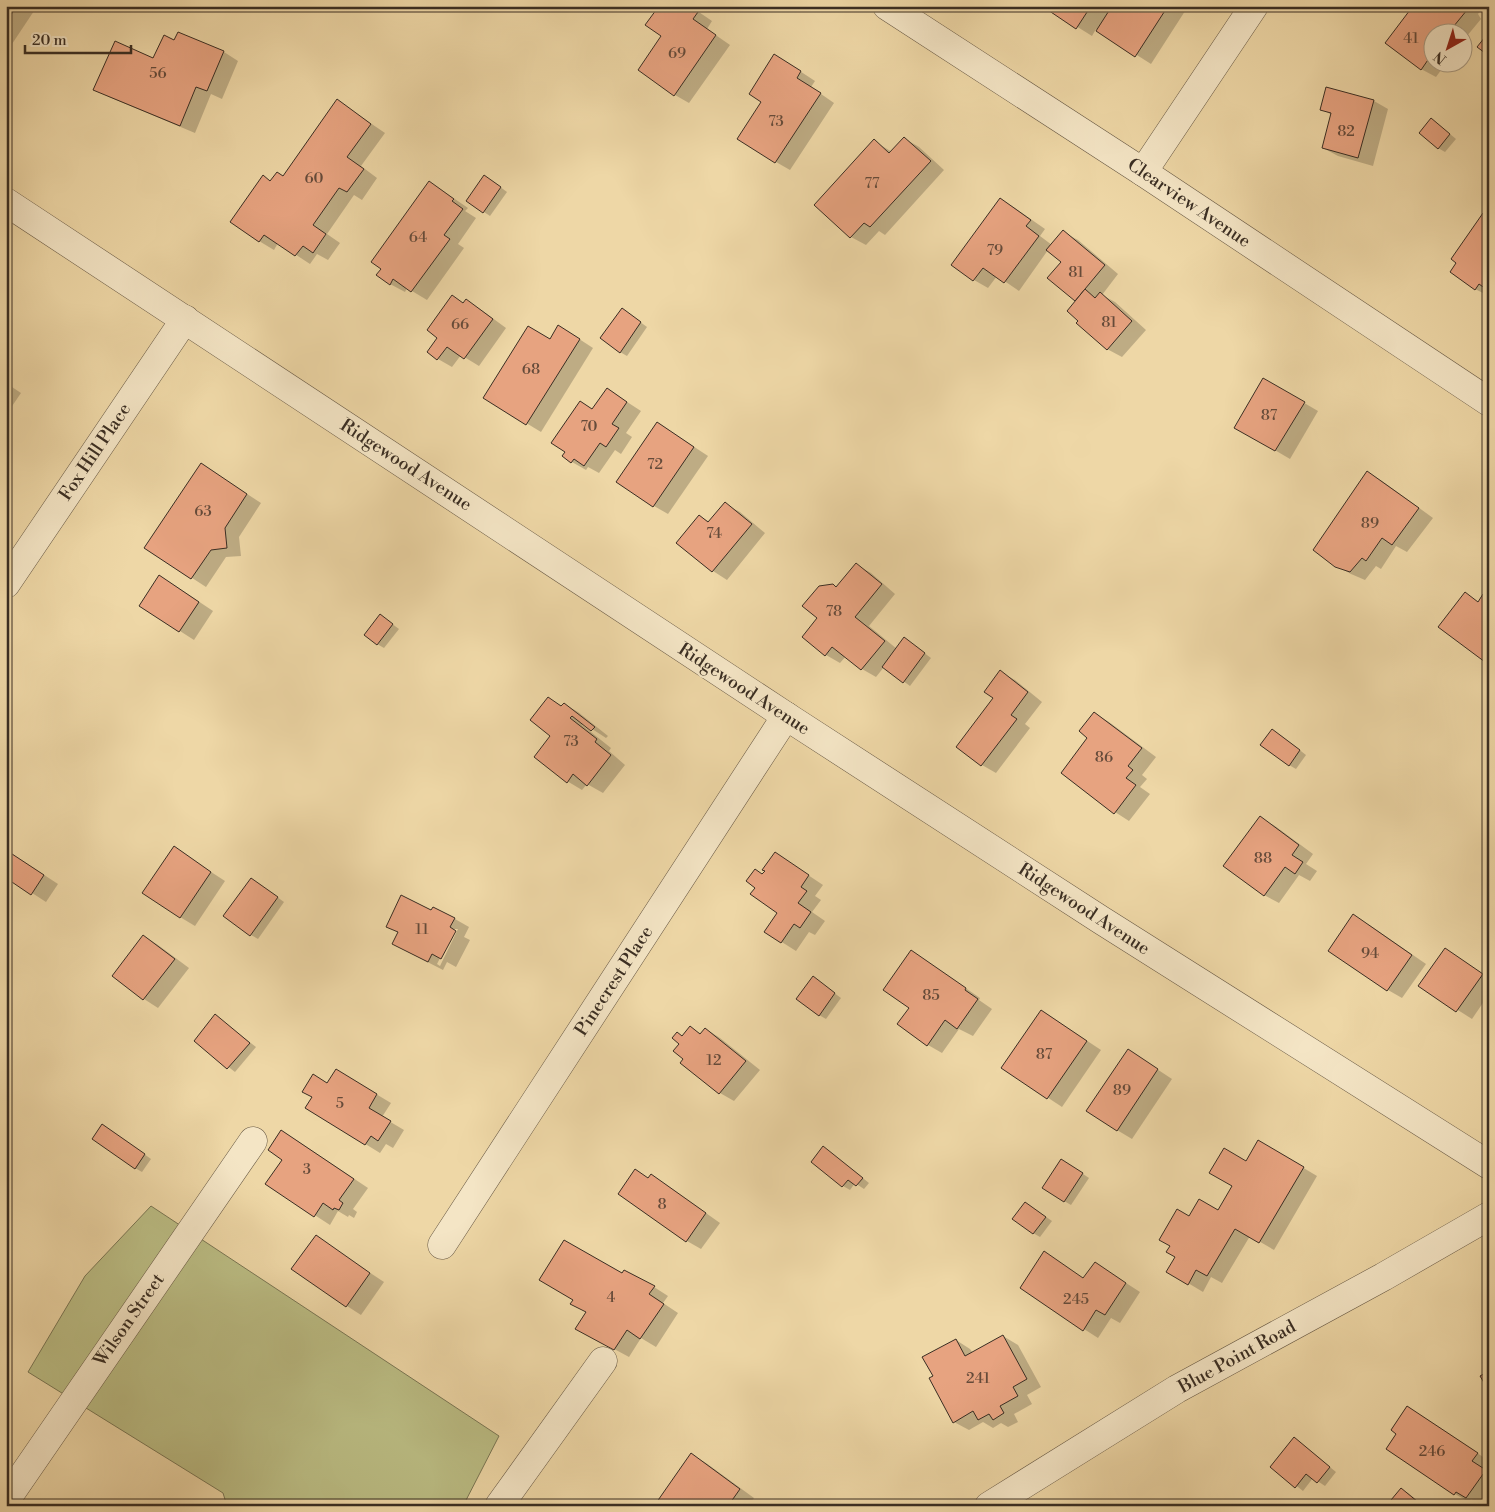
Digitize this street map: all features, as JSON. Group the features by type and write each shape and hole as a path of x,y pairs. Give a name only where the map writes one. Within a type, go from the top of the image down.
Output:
{"street":[{"name":"Clearview Avenue","path":"887,6 1143,172 1489,402"},
{"path":"1143,172 1254,6"},
{"name":"Ridgewood Avenue","path":"6,202 786,716 1118,930 1489,1165"},
{"name":"Fox Hill Place","path":"6,584 185,319"},
{"name":"Pinecrest Place","path":"442,1246 786,716"},
{"name":"Wilson Street","path":"6,1500 253,1141"},
{"name":"Blue Point Road","path":"989,1506 1177,1389 1374,1282 1489,1216"},
{"path":"499,1506 603,1361"}],"green space":[{"path":"151,1206 499,1436 463,1506 227,1506 223,1493 28,1372 85,1276"}],"building":[{"path":"6,6 17,6 6,22"},
{"path":"659,6 690,6 698,12 693,19 716,35 674,96 638,70 661,36 645,25"},
{"path":"1042,6 1091,6 1076,29"},
{"path":"1112,6 1168,6 1135,57 1096,31"},
{"path":"1413,6 1464,6 1467,10 1457,22 1422,22 1421,70 1385,43"},
{"path":"178,32 224,51 207,91 196,87 180,126 93,90 115,41 153,58 164,35 174,40"},
{"path":"1489,32 1489,56 1477,47"},
{"path":"774,54 801,71 797,78 821,93 775,163 737,139 761,102 749,94"},
{"path":"1326,87 1374,100 1358,158 1322,148 1331,113 1320,110"},
{"path":"337,99 371,124 347,157 364,169 347,192 339,188 313,225 326,234 313,253 303,246 295,256 264,235 259,242 230,222 263,175 270,181 277,172 283,176"},
{"path":"1431,118 1450,134 1438,149 1419,133"},
{"path":"904,137 931,161 870,227 864,223 850,238 814,205 874,139 889,153"},
{"path":"484,175 501,187 483,213 466,201"},
{"path":"429,181 454,199 452,201 463,209 444,235 450,239 411,292 393,279 390,285 376,275 381,269 371,262"},
{"path":"1000,198 1031,220 1026,226 1039,236 1004,283 983,268 973,281 951,265"},
{"path":"1483,213 1489,217 1489,285 1486,289 1479,284 1475,290 1450,272 1456,263 1451,259"},
{"path":"1063,230 1105,265 1075,301 1047,278 1061,262 1046,250"},
{"path":"1085,289 1095,298 1100,292 1132,321 1107,350 1076,323 1078,321 1067,311"},
{"path":"452,295 463,303 466,299 493,319 464,359 447,347 437,360 427,352 437,338 427,330"},
{"path":"622,308 641,322 620,353 600,338"},
{"path":"558,325 580,339 526,425 483,398 528,326 550,339"},
{"path":"1263,378 1305,402 1275,451 1234,428"},
{"path":"607,388 627,402 612,424 619,428 606,447 600,443 584,466 574,459 571,463 562,456 565,452 551,443 580,401 592,409"},
{"path":"657,422 694,447 653,507 616,482"},
{"path":"201,463 247,494 225,528 227,548 211,550 191,579 144,548"},
{"path":"1367,471 1419,508 1392,545 1382,538 1366,561 1362,558 1350,572 1335,567 1313,550"},
{"path":"725,502 752,524 712,572 676,543 699,515 708,522"},
{"path":"856,563 882,584 855,617 885,641 861,670 832,647 825,656 802,637 817,618 802,606 819,586 833,584 836,587"},
{"path":"159,575 199,602 179,632 139,606"},
{"path":"1465,592 1478,602 1483,594 1489,598 1489,665 1438,627"},
{"path":"380,614 393,624 377,645 364,635"},
{"path":"904,637 925,653 903,683 882,667"},
{"path":"1000,670 1028,692 1011,715 1017,719 981,766 956,747 993,698 984,692"},
{"path":"548,697 561,706 564,703 595,727 591,731 572,716 570,718 597,739 595,742 611,755 587,786 573,774 567,783 534,757 550,736 530,720"},
{"path":"1094,712 1142,748 1128,766 1133,770 1126,778 1136,785 1114,814 1061,773 1087,738 1079,731"},
{"path":"1272,729 1300,750 1289,766 1260,745"},
{"path":"1260,816 1299,845 1292,855 1303,862 1295,874 1285,867 1264,896 1223,866"},
{"path":"174,846 211,872 180,918 142,893"},
{"path":"6,850 44,875 31,895 6,878"},
{"path":"775,852 809,875 801,887 807,891 798,903 811,912 800,928 794,924 781,943 764,932 777,913 750,894 755,888 746,881 755,869 762,874 765,871 762,870"},
{"path":"251,878 278,897 250,936 223,916"},
{"path":"401,895 431,910 433,907 455,918 450,927 456,931 441,959 432,954 428,962 392,944 398,932 386,927"},
{"path":"1353,914 1412,955 1387,991 1328,951"},
{"path":"143,935 175,959 143,1000 112,976"},
{"path":"1445,948 1483,974 1456,1012 1418,986"},
{"path":"911,950 966,988 965,990 978,999 957,1029 945,1020 927,1046 897,1024 909,1008 883,990"},
{"path":"813,976 835,993 819,1016 796,999"},
{"path":"1041,1010 1087,1041 1047,1099 1001,1068"},
{"path":"215,1014 250,1043 227,1069 194,1041"},
{"path":"690,1026 700,1034 705,1028 746,1061 719,1094 680,1063 683,1059 673,1051 679,1044 672,1038 677,1032 682,1036"},
{"path":"1128,1049 1158,1069 1117,1131 1086,1111"},
{"path":"336,1069 377,1094 369,1108 391,1121 378,1141 371,1136 365,1145 305,1108 312,1097 302,1092 313,1074 327,1083"},
{"path":"102,1124 145,1154 135,1169 92,1139"},
{"path":"281,1130 354,1179 339,1200 343,1203 339,1210 334,1208 333,1210 323,1203 314,1217 265,1184 282,1160 268,1150"},
{"path":"1258,1140 1304,1167 1259,1243 1235,1229 1207,1276 1196,1270 1188,1285 1166,1272 1175,1257 1166,1252 1170,1246 1159,1240 1177,1209 1189,1216 1199,1199 1218,1210 1232,1186 1209,1173 1224,1148 1246,1161"},
{"path":"823,1146 863,1178 856,1186 848,1180 842,1187 811,1162"},
{"path":"1061,1159 1083,1173 1064,1202 1042,1188"},
{"path":"635,1169 648,1178 651,1174 706,1213 686,1242 618,1194"},
{"path":"1025,1202 1046,1217 1033,1234 1012,1219"},
{"path":"316,1235 370,1273 346,1307 291,1269"},
{"path":"564,1240 622,1273 624,1270 655,1286 649,1294 664,1304 640,1339 627,1330 614,1350 575,1329 586,1312 570,1304 573,1300 539,1280"},
{"path":"1044,1251 1083,1278 1095,1262 1126,1283 1105,1315 1096,1310 1083,1331 1020,1288"},
{"path":"1003,1335 1027,1379 1013,1387 1018,1396 1000,1406 1004,1413 993,1420 989,1414 978,1420 973,1411 953,1423 929,1378 933,1376 922,1357 956,1339 965,1356"},
{"path":"1489,1371 1489,1391 1480,1376"},
{"path":"1407,1406 1478,1453 1472,1461 1486,1470 1466,1498 1456,1492 1454,1495 1386,1449 1396,1434 1391,1430"},
{"path":"1294,1437 1330,1467 1317,1483 1306,1474 1295,1488 1270,1467"},
{"path":"691,1453 740,1489 728,1506 654,1506"},
{"path":"1401,1488 1418,1502 1415,1506 1386,1506"}]}
